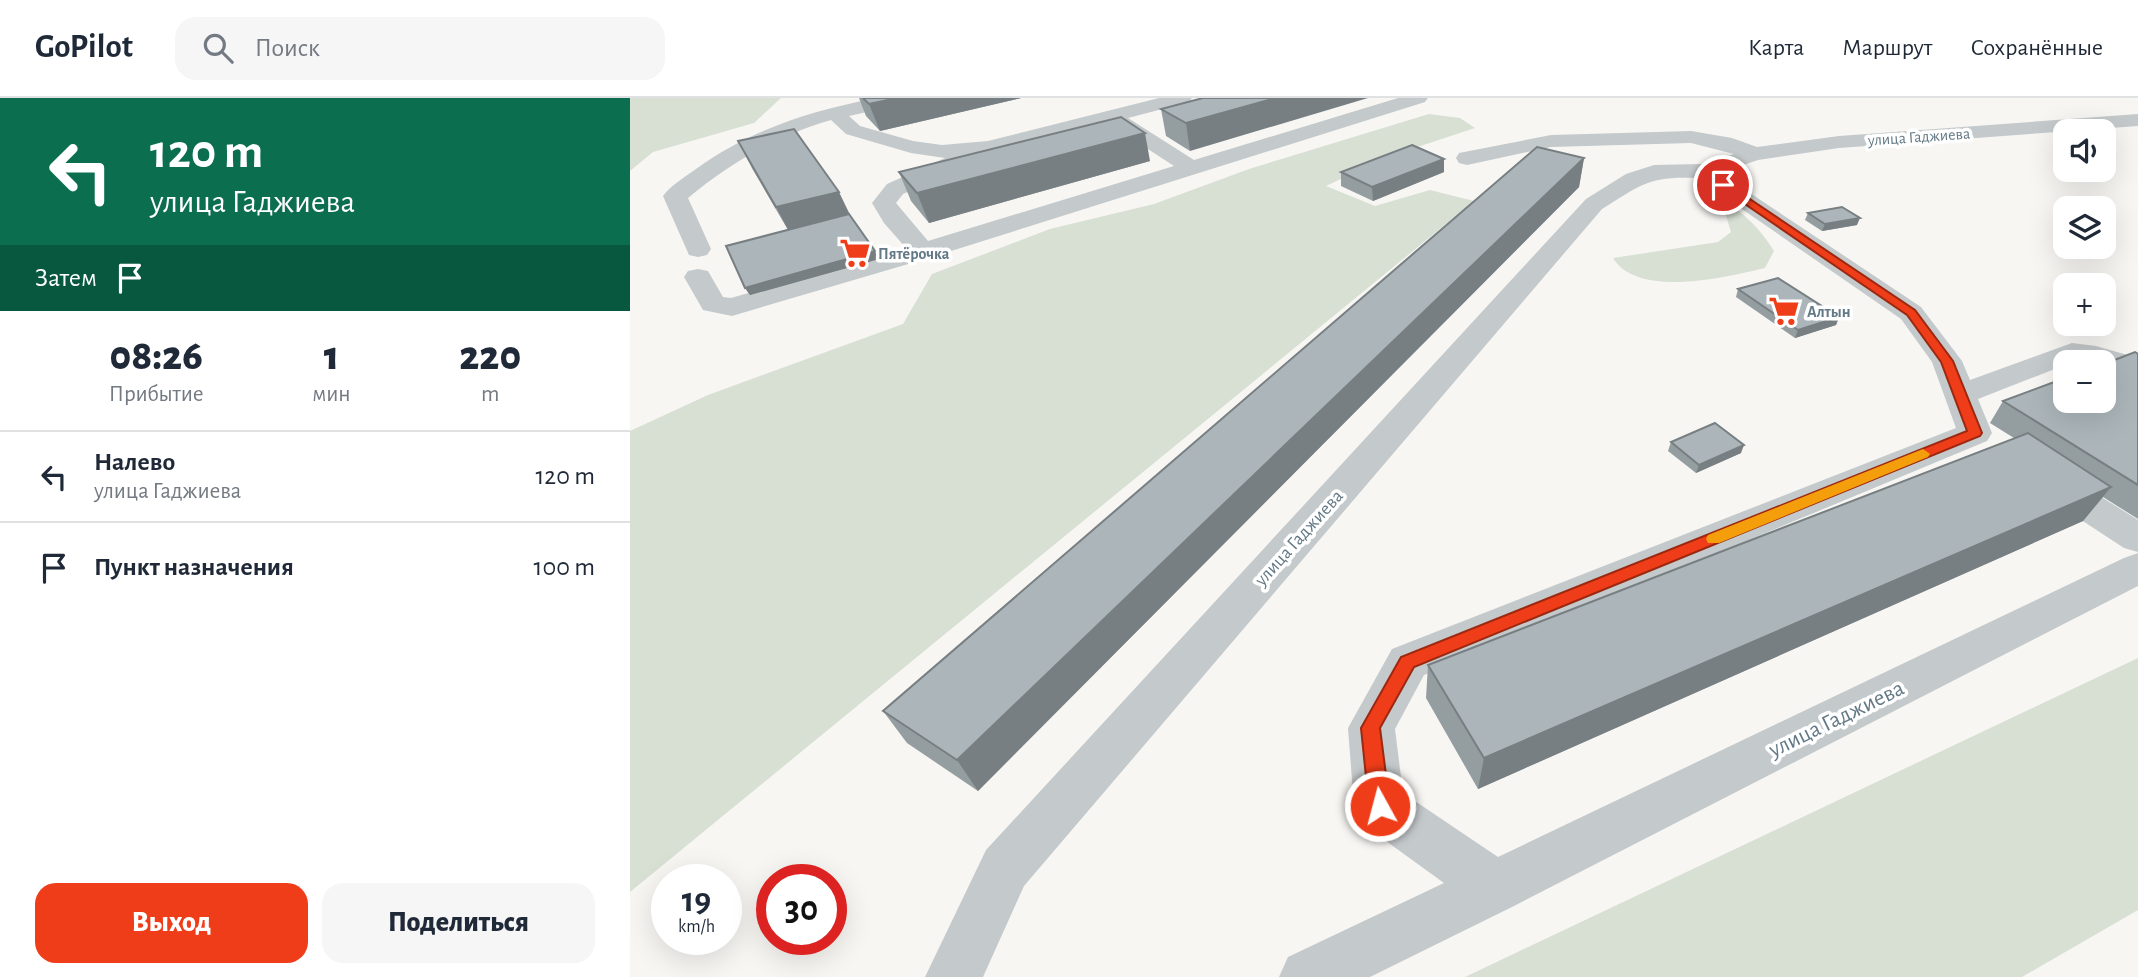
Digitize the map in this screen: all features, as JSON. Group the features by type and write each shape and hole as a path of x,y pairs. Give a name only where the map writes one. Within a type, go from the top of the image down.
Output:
{"street":[{"path":"698,249 675,196 712,166 748,145 784,129 835,113 905,98"},
{"path":"835,113 853,130 911,147 942,152 988,147 1182,98"},
{"path":"698,277 713,304 732,307 1418,98"},
{"path":"1111,116 1190,167"},
{"name":"улица Гаджиева","path":"954,977 1005,868 1594,204 1634,178 1662,170 1702,170 1755,154 1839,142 2138,120"},
{"path":"1467,158 1551,141 1650,138 1691,138 1724,143 1755,154"},
{"path":"923,251 893,218 884,203 895,189 988,147"},
{"path":"1702,170 1911,313 1947,361 1959,395 1998,448 2138,538"},
{"path":"1959,395 2072,352 2096,355 2138,368"},
{"path":"1495,887 1380,806 1371,728 1408,662 1998,448"},
{"name":"улица Гаджиева","path":"1308,977 2138,568"}],"shaded area":[{"path":"630,98 781,98 754,123 653,152 630,171"},
{"path":"1429,114 1460,118 1475,128 1387,157 1326,186 1375,206 1430,190 1474,201 664,864 651,864 651,875 630,892 630,431 708,395 903,324 932,274 1050,229 1154,204 1249,169"},
{"path":"1721,199 1751,222 1774,251 1765,268 1706,280 1662,282 1625,271 1613,258 1718,242 1731,232"},
{"path":"2138,658 2138,910 2022,977 1465,977"}],"building":[{"path":"863,98 897,98 869,104"},
{"path":"1203,98 1276,98 1186,123 1161,109"},
{"path":"1121,117 1145,133 917,193 899,172"},
{"path":"794,129 839,192 776,207 738,141"},
{"path":"1412,145 1444,159 1372,187 1341,172"},
{"path":"1537,147 1584,158 957,760 883,711"},
{"path":"1842,207 1860,218 1825,224 1808,213"},
{"path":"849,214 875,251 745,288 726,246"},
{"path":"1778,278 1839,317 1798,330 1738,289"},
{"path":"2135,352 2138,354 2138,485 2003,401 2053,382 2053,413 2116,413 2116,359"},
{"path":"1715,423 1744,445 1699,465 1671,442"},
{"path":"2028,433 2111,487 1484,758 1428,665"}],"slow traffic":[{"path":"1714,539 1923,454"}],"place":[{"name":"Пятёрочка","path":"855,253"},
{"name":"Алтын","path":"1784,311"}],"route":[{"path":"1380,806 1371,728 1408,662 1975,433 1947,361 1911,313 1723,185"}]}
